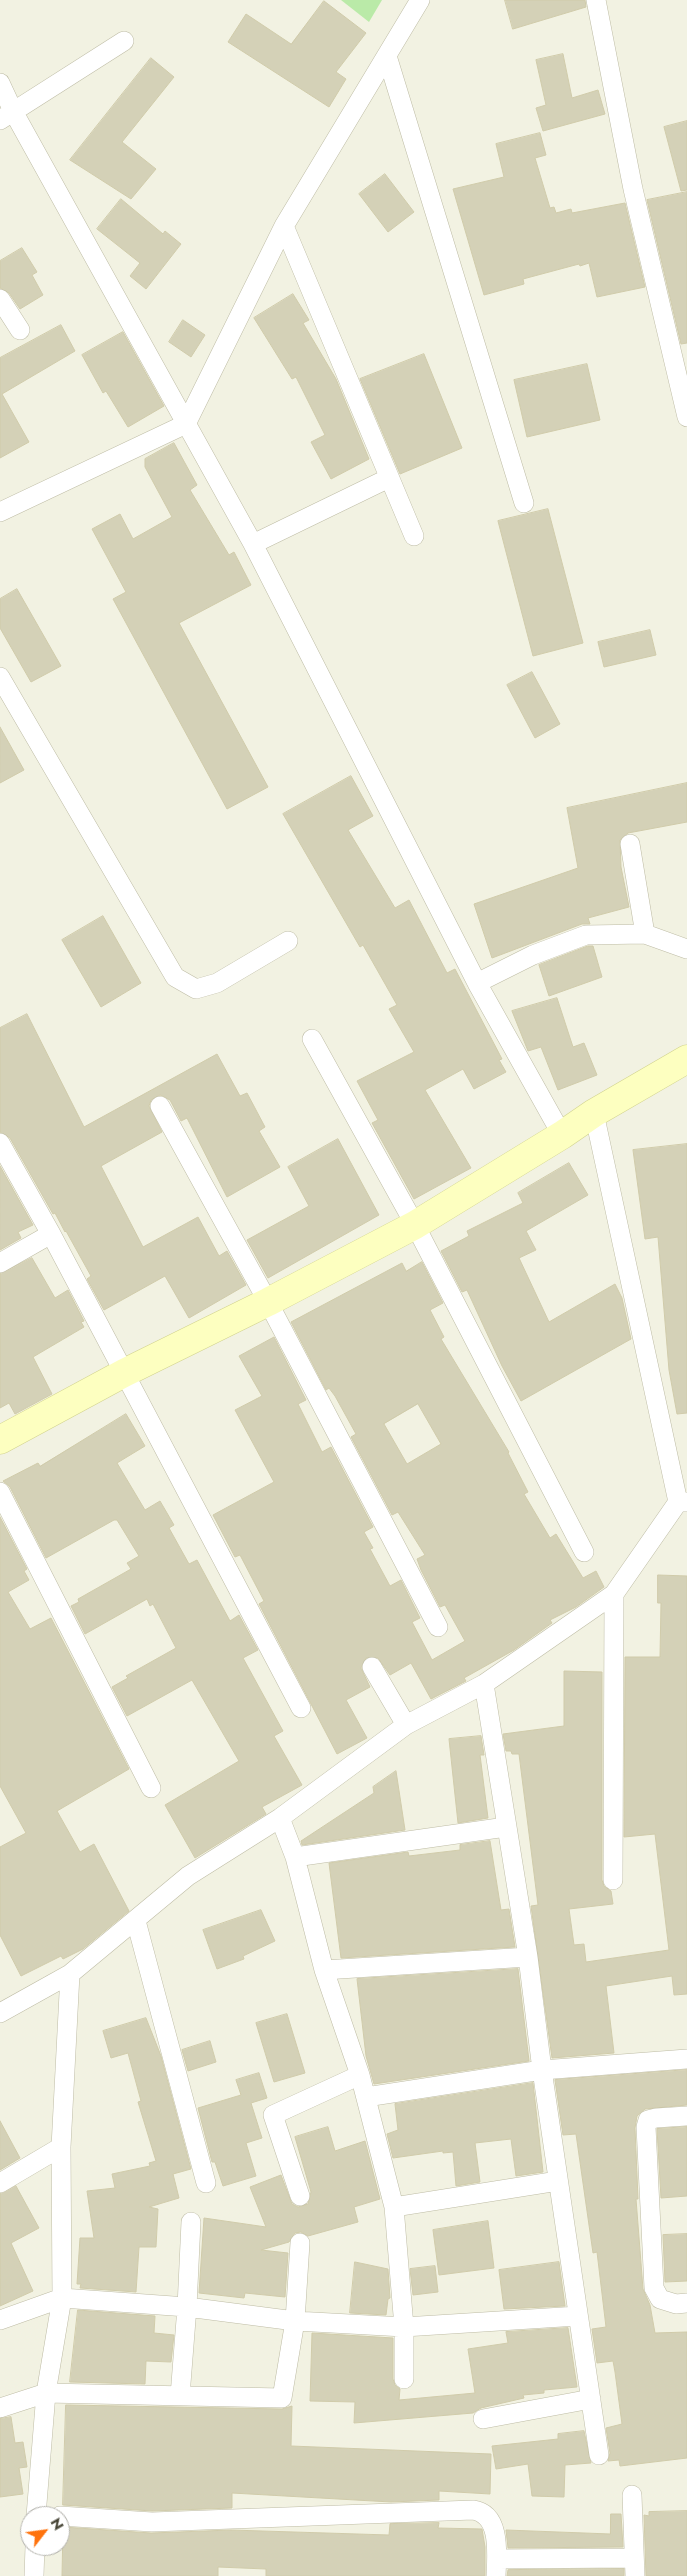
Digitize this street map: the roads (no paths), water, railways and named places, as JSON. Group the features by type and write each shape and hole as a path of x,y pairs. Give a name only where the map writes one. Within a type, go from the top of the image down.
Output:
{"street":[{"path":"0,512 186,424 284,226 420,0"},
{"path":"596,0 633,189 687,417"},
{"path":"7,116 124,41"},
{"path":"386,56 524,503"},
{"path":"0,83 7,116 186,424 253,544 477,983 562,1136"},
{"path":"284,226 414,536"},
{"path":"0,299 20,330"},
{"path":"253,544 390,478"},
{"path":"0,677 175,977 196,989 216,983 288,941"},
{"path":"630,844 645,934"},
{"path":"477,983 533,955 586,935 645,934 687,949"},
{"path":"312,1039 415,1225 584,1552"},
{"path":"0,1440 124,1373 268,1302 415,1225 562,1136 594,1113 687,1059"},
{"path":"160,1106 268,1302 438,1627"},
{"path":"0,2012 70,1974 188,1876 280,1818 406,1725 484,1684 614,1594 682,1502 594,1113"},
{"path":"0,1143 51,1234 301,1708"},
{"path":"0,1263 51,1234"},
{"path":"0,1492 151,1788"},
{"path":"613,1880 614,1594"},
{"path":"372,1668 406,1725"},
{"path":"484,1684 528,1957 542,2070 599,2455"},
{"path":"280,1818 295,1857 324,1970 360,2075 394,2206 404,2327 404,2378"},
{"path":"295,1857 506,1827"},
{"path":"136,1920 206,2183"},
{"path":"324,1970 528,1957"},
{"path":"42,2506 46,2393 62,2298 62,2147 70,1974"},
{"path":"366,2097 542,2070 687,2059"},
{"path":"300,2196 273,2115 360,2075"},
{"path":"687,2116 648,2120 646,2127 654,2288 660,2299 676,2304 687,2303"},
{"path":"0,2183 62,2147"},
{"path":"394,2206 558,2181"},
{"path":"180,2396 191,2222"},
{"path":"0,2408 46,2393 282,2398 295,2321 300,2244"},
{"path":"0,2320 62,2298 187,2308 295,2321 404,2327 578,2316"},
{"path":"483,2419 591,2399"},
{"path":"70,2517 152,2522 473,2510 483,2512 490,2518 496,2568 635,2567 632,2495"},
{"path":"34,2576 35,2556"}]}
